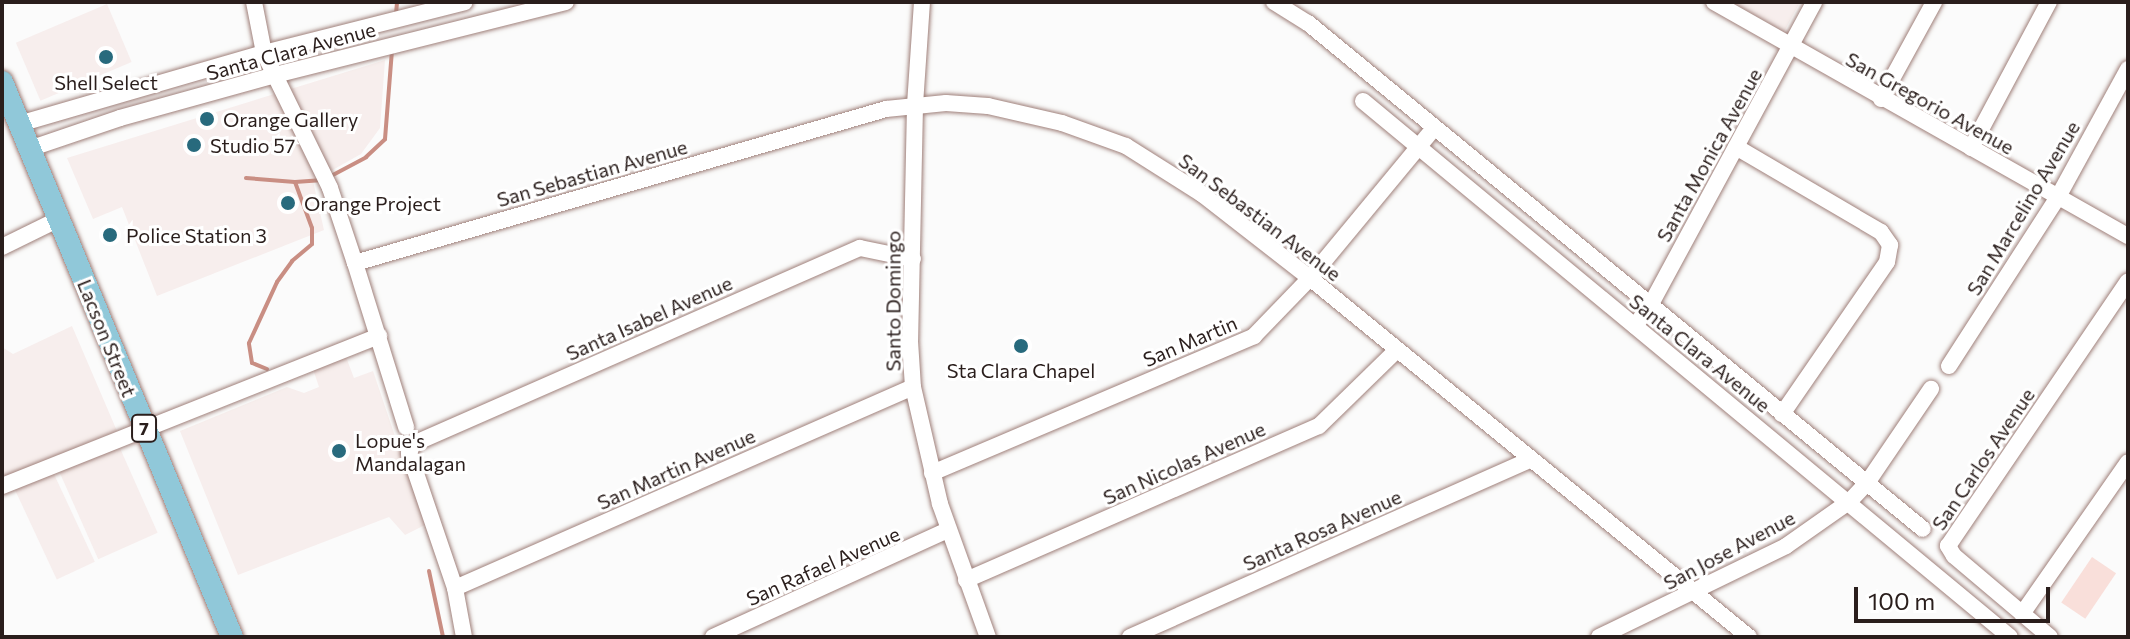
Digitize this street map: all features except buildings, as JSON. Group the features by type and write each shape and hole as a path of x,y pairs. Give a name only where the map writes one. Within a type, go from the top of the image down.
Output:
{"main road":[{"name":"Lacson Street","path":"2,82 232,637"}],"street":[{"path":"254,2 264,53 330,188 406,427"},
{"name":"Santa Clara Avenue","path":"19,124 264,53 465,2"},
{"name":"Santa Clara Avenue","path":"29,149 120,118 275,75 566,2"},
{"name":"Santo Domingo","path":"922,2 915,106 910,341 913,387 948,530 988,637"},
{"name":"Santa Clara Avenue","path":"1274,2 1308,23 1923,529"},
{"name":"San Gregorio Avenue","path":"1714,2 2128,236"},
{"name":"Santa Monica Avenue","path":"1635,326 1651,304 1814,2"},
{"path":"1881,99 1934,2"},
{"path":"1971,148 2049,2"},
{"name":"San Marcelino Avenue","path":"1949,366 2058,197 2128,69"},
{"name":"Santa Clara Avenue","path":"1363,101 1850,501 2010,637"},
{"name":"San Sebastian Avenue","path":"355,263 844,119 946,103 988,106 1062,123 1126,146 1185,182 1310,278 1749,637"},
{"name":"San Martin","path":"932,473 1254,336 1310,278 1420,150 1434,128"},
{"path":"1736,147 1881,232 1890,245 1887,262 1782,414"},
{"path":"2,247 59,219"},
{"name":"Santa Isabel Avenue","path":"455,588 409,453 416,442 860,248 913,259"},
{"name":"San Carlos Avenue","path":"2050,637 1954,556 1948,546 2128,281"},
{"path":"2,486 379,336"},
{"name":"San Nicolas Avenue","path":"966,580 1319,426 1397,350"},
{"name":"San Martin Avenue","path":"455,588 913,387"},
{"path":"1867,483 1931,389"},
{"name":"Santa Rosa Avenue","path":"1130,637 1529,460"},
{"path":"2022,614 2128,462"},
{"name":"San Jose Avenue","path":"1599,637 1786,546 1850,501 1867,483"},
{"name":"San Rafael Avenue","path":"713,637 948,530"},
{"path":"455,588 464,637"}],"shaded area":[{"path":"1732,2 1800,2 1784,32"},
{"path":"107,4 132,62 40,101 16,43"},
{"path":"385,60 380,128 361,154 313,181 324,230 157,296 122,207 93,219 67,158"},
{"path":"72,326 117,431 2,478 2,347 13,354"},
{"name":"Lopue's Mandalagan","path":"346,357 354,378 373,371 425,525 405,535 389,517 238,575 180,431 287,387 304,393 319,387 313,369"},
{"path":"119,446 158,533 98,559 60,472"},
{"path":"53,472 95,562 57,579 15,490"},
{"path":"2092,557 2116,573 2085,619 2061,603"}],"waterway":[{"path":"396,14 397,2"},
{"path":"331,176 366,157 385,139 392,50"},
{"path":"246,178 295,182 323,180"},
{"path":"267,369 252,363 249,343 277,282 292,261 312,244 312,228 295,182"},
{"path":"429,571 443,637"}],"place":[{"name":"Shell Select","path":"106,57"},
{"name":"Orange Gallery","path":"207,119"},
{"name":"Studio 57","path":"194,145"},
{"name":"Orange Project","path":"288,203"},
{"name":"Police Station 3","path":"110,235"},
{"name":"Sta Clara Chapel","path":"1021,346"},
{"name":"Lopue's Mandalagan","path":"339,451"}]}
